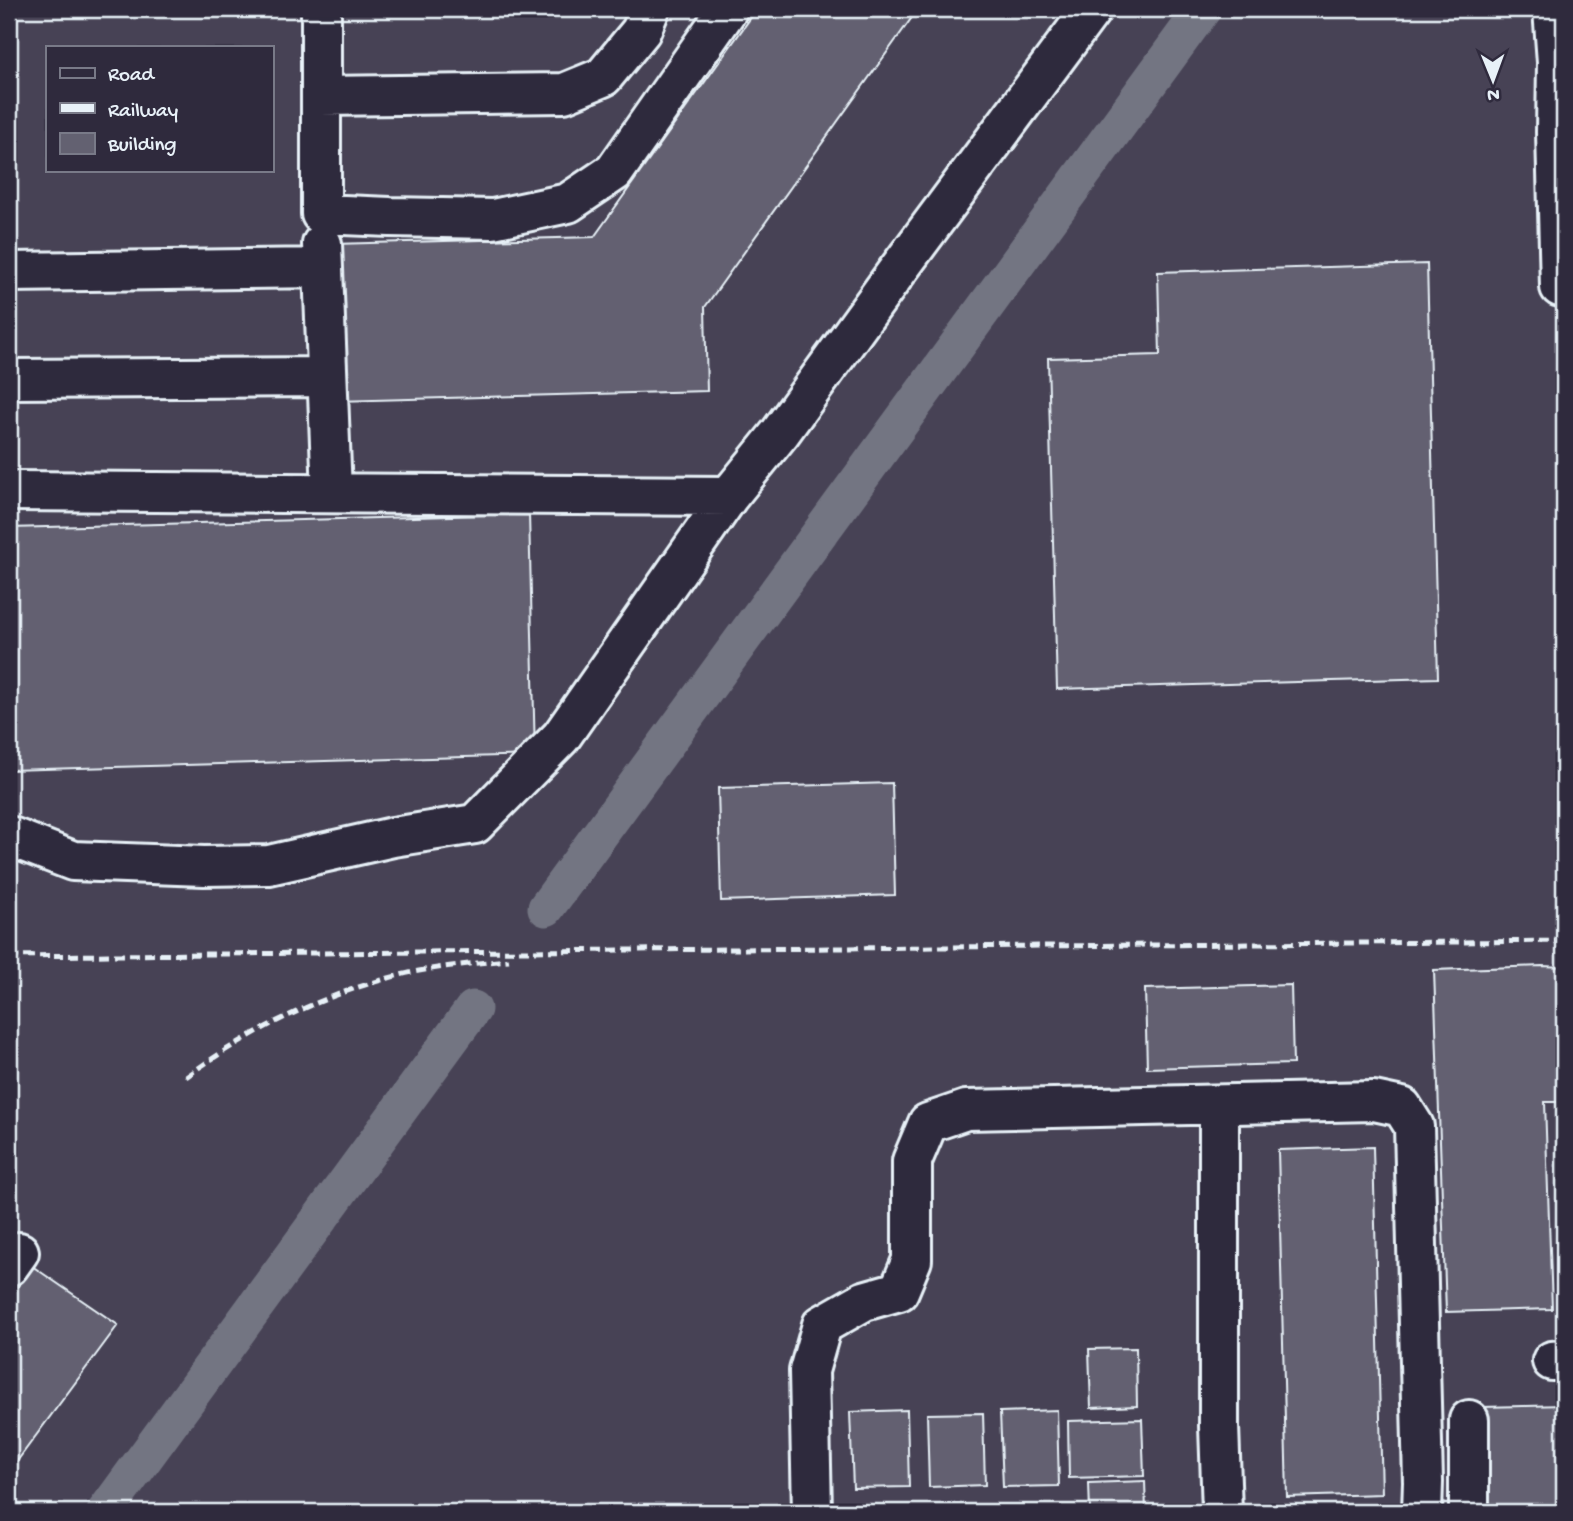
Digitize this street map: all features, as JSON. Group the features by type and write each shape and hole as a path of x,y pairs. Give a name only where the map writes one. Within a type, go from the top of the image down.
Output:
{"lane":[{"path":"321,9 321,214 332,494"},
{"path":"321,96 564,93 603,76 641,31 650,9"},
{"path":"321,214 493,219 568,203 614,172 728,9"},
{"path":"9,835 73,861 204,866 268,865 393,838 475,824 561,737 729,496 780,433 1092,9"},
{"path":"1553,9 1560,287"},
{"path":"9,272 323,268"},
{"path":"9,379 327,377"},
{"path":"9,491 729,496"},
{"path":"812,1512 809,1371 822,1325 864,1301 899,1291 912,1260 912,1161 928,1123 966,1110 1374,1101 1402,1107 1414,1126 1422,1512"},
{"path":"1219,1105 1219,1426 1222,1512"},
{"path":"1469,1420 1469,1512"}],"shaded area":[{"path":"9,9 1564,9 1564,1512 9,1512"}],"building":[{"path":"757,9 918,9 705,307 707,391 337,401 333,244 594,237"},
{"path":"1427,264 1438,678 1057,689 1048,358 1160,355 1158,272"},
{"path":"529,514 535,755 9,770 9,528"},
{"path":"892,783 895,895 721,901 718,788"},
{"path":"1564,967 1564,1102 1545,1102 1552,1309 1446,1312 1434,970"},
{"path":"1291,985 1293,1064 1147,1068 1145,989"},
{"path":"1373,1147 1382,1494 1287,1497 1278,1150"},
{"path":"32,1266 118,1325 9,1472 9,1298"},
{"path":"1136,1348 1137,1406 1091,1408 1089,1349"},
{"path":"1564,1405 1564,1512 1485,1512 1482,1407"},
{"path":"907,1410 909,1487 853,1488 850,1412"},
{"path":"1057,1410 1059,1486 1003,1487 1000,1412"},
{"path":"983,1413 985,1485 929,1487 927,1414"},
{"path":"1142,1419 1144,1476 1069,1478 1068,1421"},
{"path":"1145,1481 1146,1512 1090,1512 1089,1483"}],"waterway":[{"path":"546,908 1203,9"},
{"path":"105,1512 473,1009"}],"railway":[{"path":"9,956 1564,941"},
{"path":"186,1077 238,1042 266,1027 353,989 413,972 509,960"}]}
